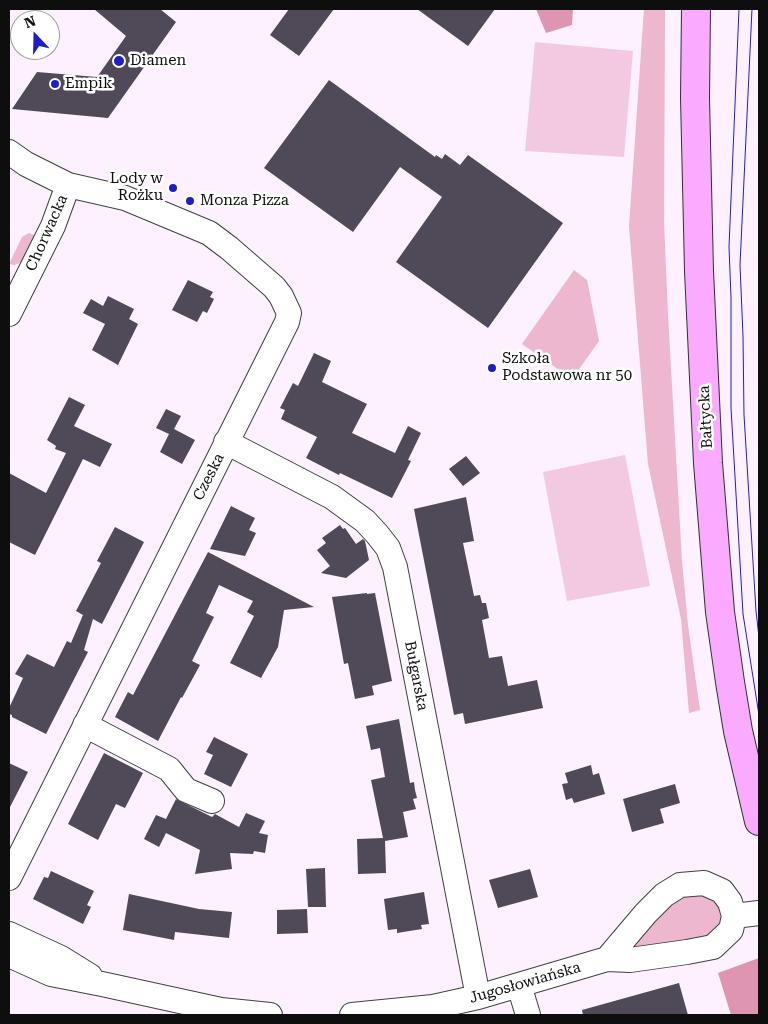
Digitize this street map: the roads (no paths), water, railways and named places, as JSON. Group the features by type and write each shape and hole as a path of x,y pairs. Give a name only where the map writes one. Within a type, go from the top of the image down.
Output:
{"main road":[{"name":"Bałtycka","path":"696,9 695,98 699,271 709,473 720,612 730,682 738,731 759,821"}],"street":[{"name":"Chorwacka","path":"9,152 26,164 68,185 53,226 9,314"},
{"name":"Czeska","path":"9,878 287,322 288,313 281,296 274,288 229,248 209,234 125,198 68,185"},
{"name":"Bułgarska","path":"226,442 332,497 365,521 388,548 395,567 478,997"},
{"path":"85,725 169,768 186,790 212,801"},
{"path":"607,959 646,913 664,895 680,885 704,883 722,891 730,902 734,916 759,913"},
{"name":"Jugosłowiańska","path":"352,1015 433,1007 478,997 607,959 630,960 714,947 731,930 734,916"},
{"path":"9,934 61,958 102,984"},
{"path":"9,955 50,974 221,1010 270,1015"},
{"path":"519,985 528,1015"}],"tram line":[{"path":"739,9 729,247 731,408 743,614 759,715"},
{"path":"752,9 740,265 744,415 759,637"}],"place":[{"name":"Diamen","path":"119,61"},
{"name":"Empik","path":"55,84"},
{"name":"Lody w Rożku","path":"173,188"},
{"name":"Monza Pizza","path":"190,201"},
{"name":"Szkoła Podstawowa nr 50","path":"492,368"}]}
